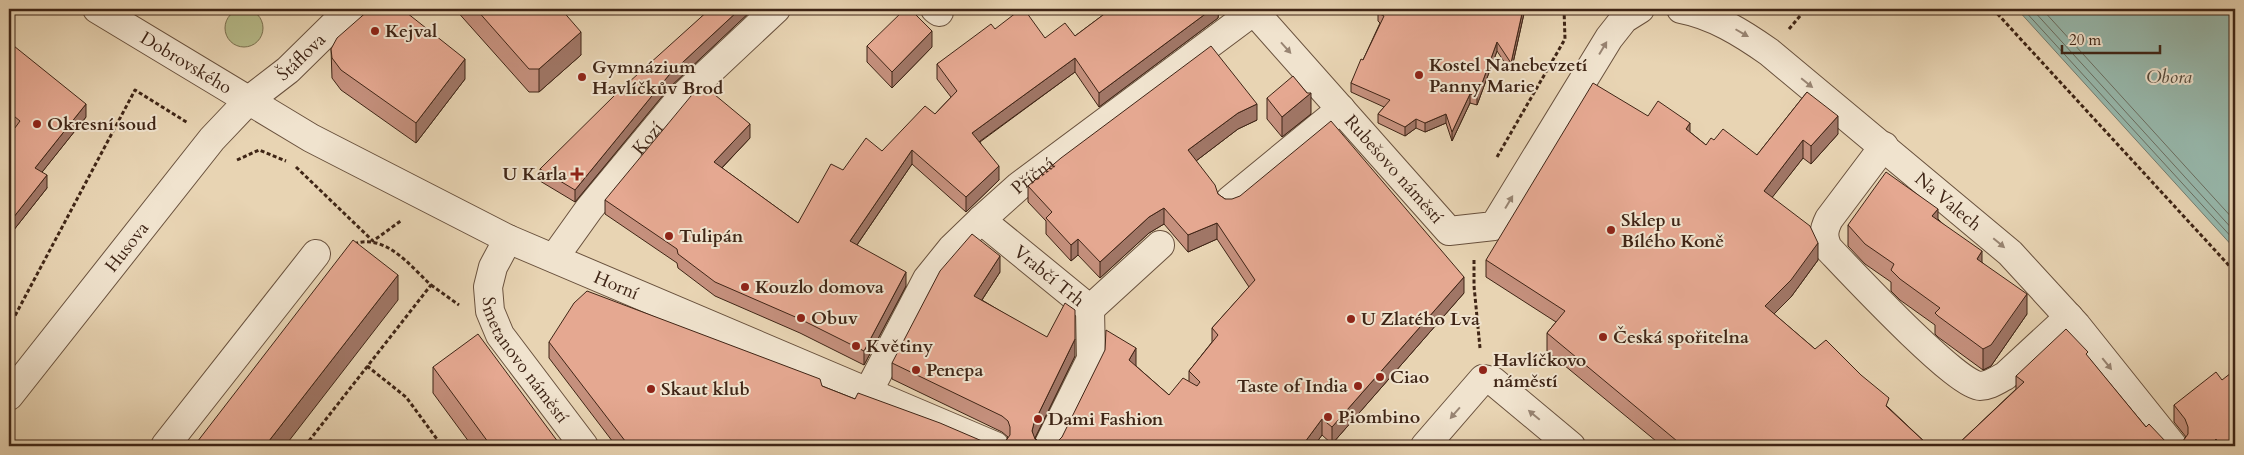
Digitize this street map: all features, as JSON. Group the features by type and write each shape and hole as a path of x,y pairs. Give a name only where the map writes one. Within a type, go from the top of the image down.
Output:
{"street":[{"name":"Dobrovského","path":"97,9 129,19 249,100"},
{"name":"Štáflova","path":"249,100 314,46 350,9"},
{"name":"Kozí","path":"554,258 589,208 680,99 776,9"},
{"name":"Rubešovo náměstí","path":"1253,10 1449,231 1494,226 1609,38 1624,19 1640,9"},
{"name":"Na Valech","path":"1681,9 1693,11 1727,25 1750,38 1884,146 2010,253 2069,317 2174,446"},
{"name":"Příčná","path":"868,392 927,279 952,248 1019,186 1253,10"},
{"name":"Husova","path":"9,396 212,139 249,100"},
{"name":"Horní","path":"249,100 311,138 508,239 995,446"},
{"path":"1230,200 1341,109"},
{"path":"1884,146 1829,219 1824,229 1823,237 1828,248 1921,343 1968,382 1979,386 1992,383 2005,376 2069,317"},
{"name":"Vrabčí Trh","path":"981,220 1090,309 1160,245"},
{"name":"Smetanovo náměstí","path":"508,239 494,267 488,287 490,310 500,335 584,446"},
{"path":"165,446 316,254"},
{"path":"1048,446 1091,359 1090,309"},
{"path":"1425,446 1483,379 1493,381 1572,446"}],"path":[{"path":"1564,9 1565,39"},
{"path":"1992,9 2235,272"},
{"path":"9,328 136,90 212,139 237,160 259,150 292,164 373,241 386,246 431,285 305,446"},
{"path":"316,254 331,265 340,253 354,243 373,241 402,220"},
{"path":"1474,229 1474,286 1483,379"},
{"path":"367,366 406,397 442,446"}],"green space":[{"path":"244,9 258,14 263,28 258,42 244,47 230,42 225,28 230,14"}],"water":[{"name":"Obora","path":"2017,9 2235,9 2235,249"}],"building":[{"path":"370,9 402,9 465,59 416,123 341,70 332,58 331,49 337,38"},
{"path":"476,9 561,9 581,32 539,69 529,69"},
{"path":"710,9 740,9 669,75 575,190 540,169 618,92"},
{"path":"905,9 910,9 932,31 892,72 867,46"},
{"path":"1021,9 1024,9 1045,38 1065,23 1075,36 1111,9 1212,9 1099,93 1075,58 972,133 999,166 966,197 912,150 850,241 906,272 864,351 800,319 715,282 678,254 677,249 605,200 691,96 703,85 750,124 714,162 798,223 831,164 843,170 866,138 882,151 925,106 935,114 957,91 937,64 991,24 995,29"},
{"name":"Kostel Nanebevzetí Panny Marie","path":"1379,9 1523,9 1511,63 1497,42 1477,97 1470,94 1452,132 1446,114 1425,123 1416,119 1405,127 1378,114 1390,100 1351,83 1361,59 1363,60 1384,16 1378,13"},
{"path":"9,42 86,104 35,168 47,175 9,223 9,136 20,121 9,112"},
{"path":"1211,46 1257,104 1238,113 1188,150 1215,185 1218,194 1225,199 1240,196 1331,121 1464,277 1332,427 1322,419 1302,446 629,446 549,342 574,303 587,291 820,379 822,386 855,399 858,393 940,423 989,444 997,445 1005,442 1010,435 1008,421 1002,416 892,363 940,271 972,234 1000,256 974,296 1047,337 1065,303 1075,310 1075,339 1034,423 1032,431 1035,439 1041,444 1049,445 1057,442 1062,437 1105,350 1106,330 1136,348 1129,360 1169,395 1183,378 1197,386 1200,382 1189,371 1218,335 1212,328 1255,280 1217,223 1188,235 1164,208 1149,217 1100,262 1078,239 1071,245 1046,218 1052,212 1028,186 1061,158"},
{"path":"1293,76 1307,93 1311,93 1282,117 1267,98"},
{"path":"1593,83 1648,116 1658,101 1690,123 1686,129 1706,145 1711,138 1714,140 1723,129 1757,155 1807,92 1838,116 1811,146 1803,140 1764,191 1810,226 1818,243 1791,280 1765,306 1815,349 1826,340 1861,375 1889,398 1886,406 1929,446 1683,446 1547,333 1565,311 1486,260"},
{"path":"1886,172 1938,209 1932,216 1982,251 1977,259 2027,294 1991,345 1983,349 1938,316 1935,313 1940,308 1900,279 1891,270 1894,264 1865,244 1848,225"},
{"path":"353,240 398,275 265,446 194,446"},
{"path":"2066,329 2088,352 2086,354 2146,427 2149,424 2167,443 2176,444 2183,441 2188,434 2185,419 2174,405 2216,372 2222,380 2231,373 2235,378 2235,446 2221,446 2216,439 2210,446 1956,446 2024,382 2016,376"},
{"path":"478,334 561,446 491,446 433,367"}],"place":[{"name":"Kejval","path":"375,31"},
{"name":"Kostel Nanebevzetí Panny Marie","path":"1419,75"},
{"name":"Gymnázium Havlíčkův Brod","path":"582,77"},
{"name":"Okresní soud","path":"37,124"},
{"name":"U Karla","path":"577,174"},
{"name":"Sklep u Bílého Koně","path":"1611,230"},
{"name":"Tulipán","path":"669,236"},
{"name":"Kouzlo domova","path":"745,287"},
{"name":"Obuv","path":"801,318"},
{"name":"U Zlatého Lva","path":"1351,319"},
{"name":"Česká spořitelna","path":"1603,337"},
{"name":"Květiny","path":"856,346"},
{"name":"Penepa","path":"916,370"},
{"name":"Havlíčkovo náměstí","path":"1483,370"},
{"name":"Ciao","path":"1380,377"},
{"name":"Taste of India","path":"1358,386"},
{"name":"Skaut klub","path":"651,389"},
{"name":"Piombino","path":"1328,417"},
{"name":"Dami Fashion","path":"1038,419"}]}
